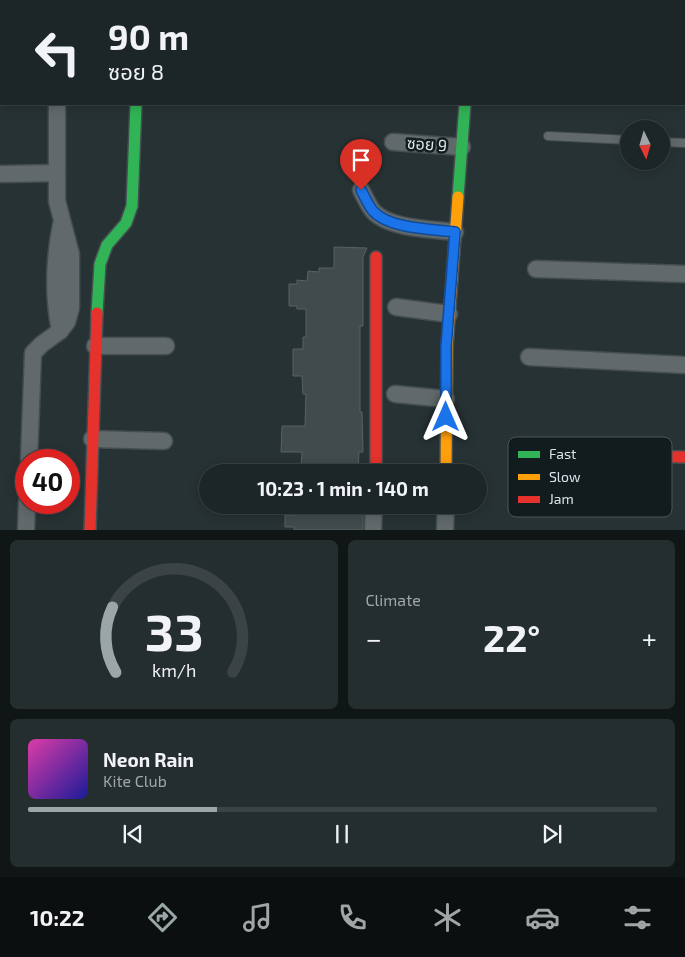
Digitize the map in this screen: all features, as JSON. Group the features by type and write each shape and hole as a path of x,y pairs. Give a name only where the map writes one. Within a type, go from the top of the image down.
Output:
{"street":[{"path":"29,449 33,352 60,332 55,309 56,252 61,222 57,201 57,105"},
{"path":"90,530 95,346 100,264 106,245 126,223 132,206 136,105"},
{"path":"446,464 446,347 465,105"},
{"name":"ซอย 9","path":"393,142 462,147"},
{"path":"0,174 57,173"},
{"path":"361,190 373,211 383,219 394,224 455,232"},
{"path":"376,257 376,464"},
{"path":"536,269 685,274"},
{"path":"396,307 449,314"},
{"path":"95,346 166,346"},
{"path":"529,357 685,365"},
{"path":"395,394 446,398"},
{"path":"92,439 164,441"},
{"path":"672,457 685,457"},
{"path":"26,530 27,514"},
{"path":"373,530 374,514"},
{"path":"446,514 446,530"}],"lane":[{"path":"548,136 620,140"},
{"path":"670,142 685,143"}],"building":[{"path":"334,247 367,248 363,257 363,326 360,326 360,412 362,412 363,452 359,452 358,464 301,464 302,452 281,452 282,426 305,426 306,394 303,394 302,376 293,376 293,349 303,349 303,337 306,337 306,309 297,309 297,306 289,306 289,284 297,284 297,280 307,281 308,271 319,272 319,268 334,268"},
{"path":"363,514 363,530 294,530 294,527 285,527 285,515"}],"traffic: fast":[{"path":"97,313 100,264 107,245 126,223 132,206 136,105"},
{"path":"458,197 465,105"}],"traffic: slow":[{"path":"446,464 447,347 458,197"}],"traffic: jam":[{"path":"376,257 376,464"},
{"path":"90,530 97,313"},
{"path":"672,457 685,457"}],"route":[{"path":"361,190 373,211 383,219 394,224 455,232 446,347 446,417"}]}
